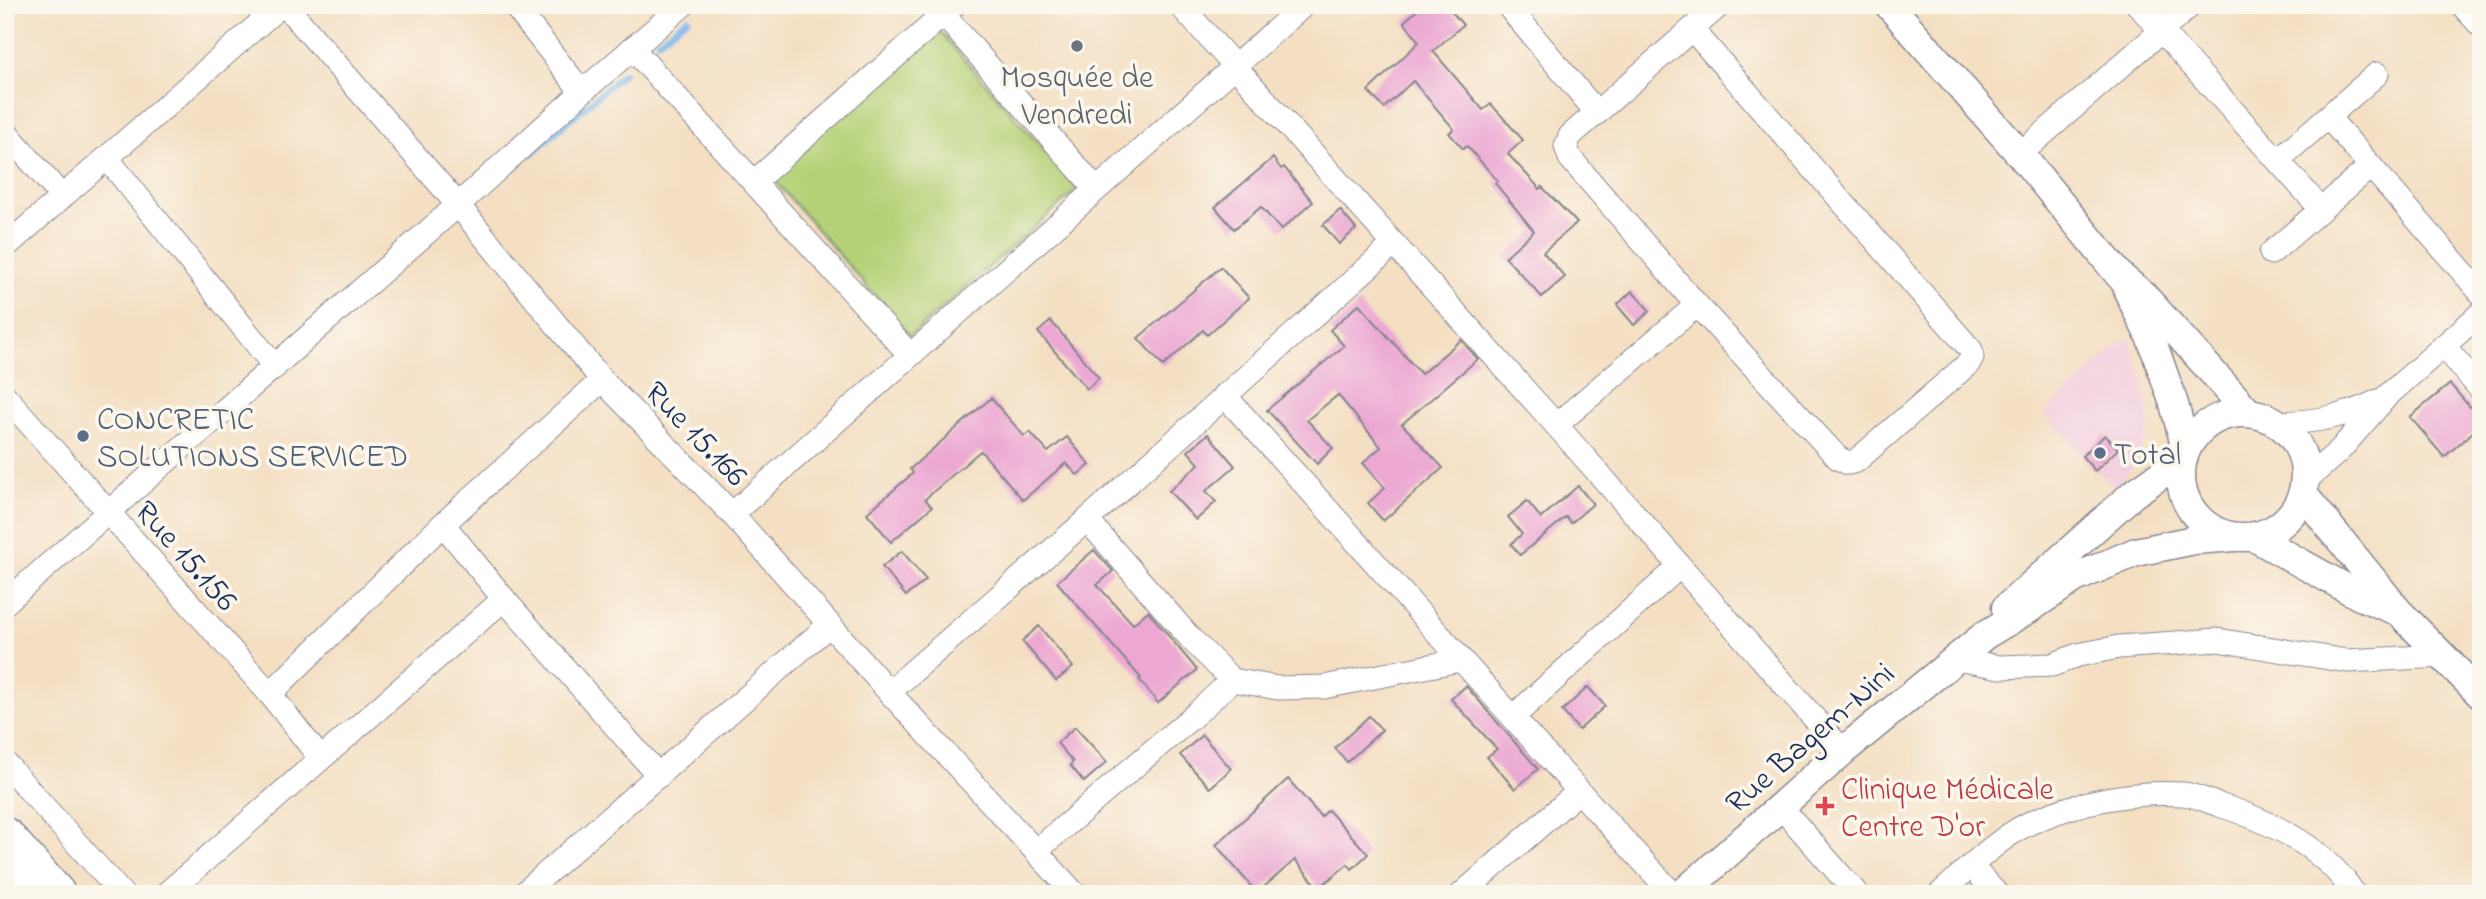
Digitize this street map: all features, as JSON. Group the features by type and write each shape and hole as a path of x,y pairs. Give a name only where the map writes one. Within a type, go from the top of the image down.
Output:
{"highway":[{"path":"5,836 56,894"},
{"path":"5,883 15,894"}],"street":[{"path":"5,247 283,5"},
{"name":"Rue 15.166","path":"283,5 458,205 602,380 732,514 889,692 1075,894"},
{"path":"513,5 582,92"},
{"path":"5,603 682,5"},
{"path":"1180,5 1843,751"},
{"path":"732,514 1304,5"},
{"path":"1507,5 1598,113"},
{"path":"1694,19 1971,350 1972,358 1968,364 1856,461 1847,463 1838,458 1696,305 1570,158 1566,146 1570,136 1598,113 1694,19 1720,5"},
{"path":"1889,5 2020,154 2120,276 2143,295 2249,413"},
{"path":"2138,5 2321,209"},
{"path":"2020,154 2192,5"},
{"path":"2462,5 2481,26"},
{"path":"754,182 944,8 1096,189"},
{"path":"632,48 910,355"},
{"path":"2278,160 2377,74"},
{"path":"2328,117 2481,293"},
{"path":"5,131 62,197"},
{"path":"107,158 275,367"},
{"path":"2271,253 2371,166"},
{"path":"889,692 1087,520 1393,245"},
{"path":"2120,276 2152,341 2174,404 2184,455 2181,478 2184,495 2192,510 2204,523 2218,532 2245,537 2343,584 2360,596 2399,612"},
{"path":"1556,425 1696,305"},
{"path":"1985,635 2075,578 2136,552 2194,540 2245,537 2275,529 2292,514 2304,487 2387,396 2481,313"},
{"path":"2444,346 2481,390"},
{"path":"270,694 443,524 602,380"},
{"path":"1224,395 1363,547 1460,660 1514,716 1578,792 1673,894"},
{"name":"Rue 15.156","path":"5,396 270,694 320,758"},
{"path":"2277,423 2332,418 2354,412 2387,396"},
{"path":"1985,635 2008,605 2133,494 2184,455 2196,433 2211,421 2230,414 2249,413 2264,416 2290,434 2300,447 2305,463 2304,487 2399,612 2481,695"},
{"path":"1087,520 1191,639 1232,680 1278,688 1324,687 1460,660"},
{"path":"443,524 503,598 659,776"},
{"path":"1514,716 1679,567"},
{"path":"166,894 503,598"},
{"path":"523,894 829,625"},
{"name":"Rue Bagem-Nini","path":"1682,894 1843,751 1985,635"},
{"path":"1956,659 2000,667 2052,665 2078,654 2119,647 2217,640 2347,661 2443,656"},
{"path":"1036,851 1232,680"},
{"path":"5,763 122,894"},
{"path":"1462,894 1578,792"},
{"path":"1940,894 2030,822 2071,808 2130,795 2186,794 2252,815 2298,839 2331,864 2354,894"},
{"path":"1780,806 1857,894"},
{"path":"1972,866 1997,894"}],"shaded area":[{"path":"2128,336 2144,380 2149,425 2139,456 2115,489 2044,414"}],"green space":[{"path":"935,26 1078,189 910,336 768,173"}],"building":[{"path":"1423,5 1446,5 1463,25 1433,51 1483,110 1491,104 1523,140 1508,154 1540,189 1542,187 1577,223 1543,252 1565,277 1542,297 1505,257 1534,231 1495,183 1498,181 1467,146 1463,149 1449,133 1454,129 1413,81 1384,108 1368,91 1419,42 1404,22"},
{"path":"1273,158 1313,202 1281,230 1261,207 1234,229 1215,207"},
{"path":"1340,210 1356,229 1339,244 1323,225"},
{"path":"1221,267 1249,298 1207,335 1203,330 1163,366 1138,338"},
{"path":"1632,291 1650,311 1634,325 1617,305"},
{"path":"1359,304 1421,374 1461,340 1478,359 1402,424 1443,468 1383,521 1368,503 1385,488 1363,463 1381,447 1338,395 1307,420 1333,448 1317,464 1267,410 1344,346 1330,330"},
{"path":"1051,321 1099,378 1087,389 1038,332"},
{"path":"2450,384 2481,420 2481,425 2444,457 2410,417"},
{"path":"991,398 1024,436 1030,432 1048,452 1067,437 1090,465 1077,475 1066,463 1023,500 981,451 925,499 932,507 891,542 867,513 913,473 910,469"},
{"path":"1208,434 1235,466 1206,491 1216,502 1196,520 1169,491 1199,464 1188,451"},
{"path":"2105,435 2118,449 2095,471 2082,456"},
{"path":"1578,486 1593,504 1571,523 1566,517 1520,555 1511,544 1522,534 1508,517 1527,501 1541,518"},
{"path":"1094,550 1113,571 1097,585 1133,624 1148,611 1197,670 1158,703 1139,679 1141,678 1057,582"},
{"path":"902,551 926,580 906,596 882,567"},
{"path":"1039,626 1073,667 1056,681 1022,641"},
{"path":"1466,686 1538,769 1515,789 1487,757 1497,749 1451,699"},
{"path":"1588,687 1605,706 1579,730 1562,711"},
{"path":"1369,716 1382,730 1347,762 1335,748"},
{"path":"1075,727 1107,762 1084,782 1070,765 1073,762 1057,743"},
{"path":"1202,735 1231,769 1210,788 1180,755"},
{"path":"1288,779 1321,817 1328,810 1368,854 1352,869 1348,864 1319,888 1295,860 1257,893 1216,845"}],"waterway":[{"path":"658,41 688,18"},
{"path":"531,154 624,73"}],"place":[{"name":"Mosquée de Vendredi","path":"1077,46"},
{"name":"CONCRETIC SOLUTIONS SERVICED","path":"83,436"},
{"name":"Total","path":"2100,453"},
{"name":"Clinique Médicale Centre D'or","path":"1825,806"}]}
